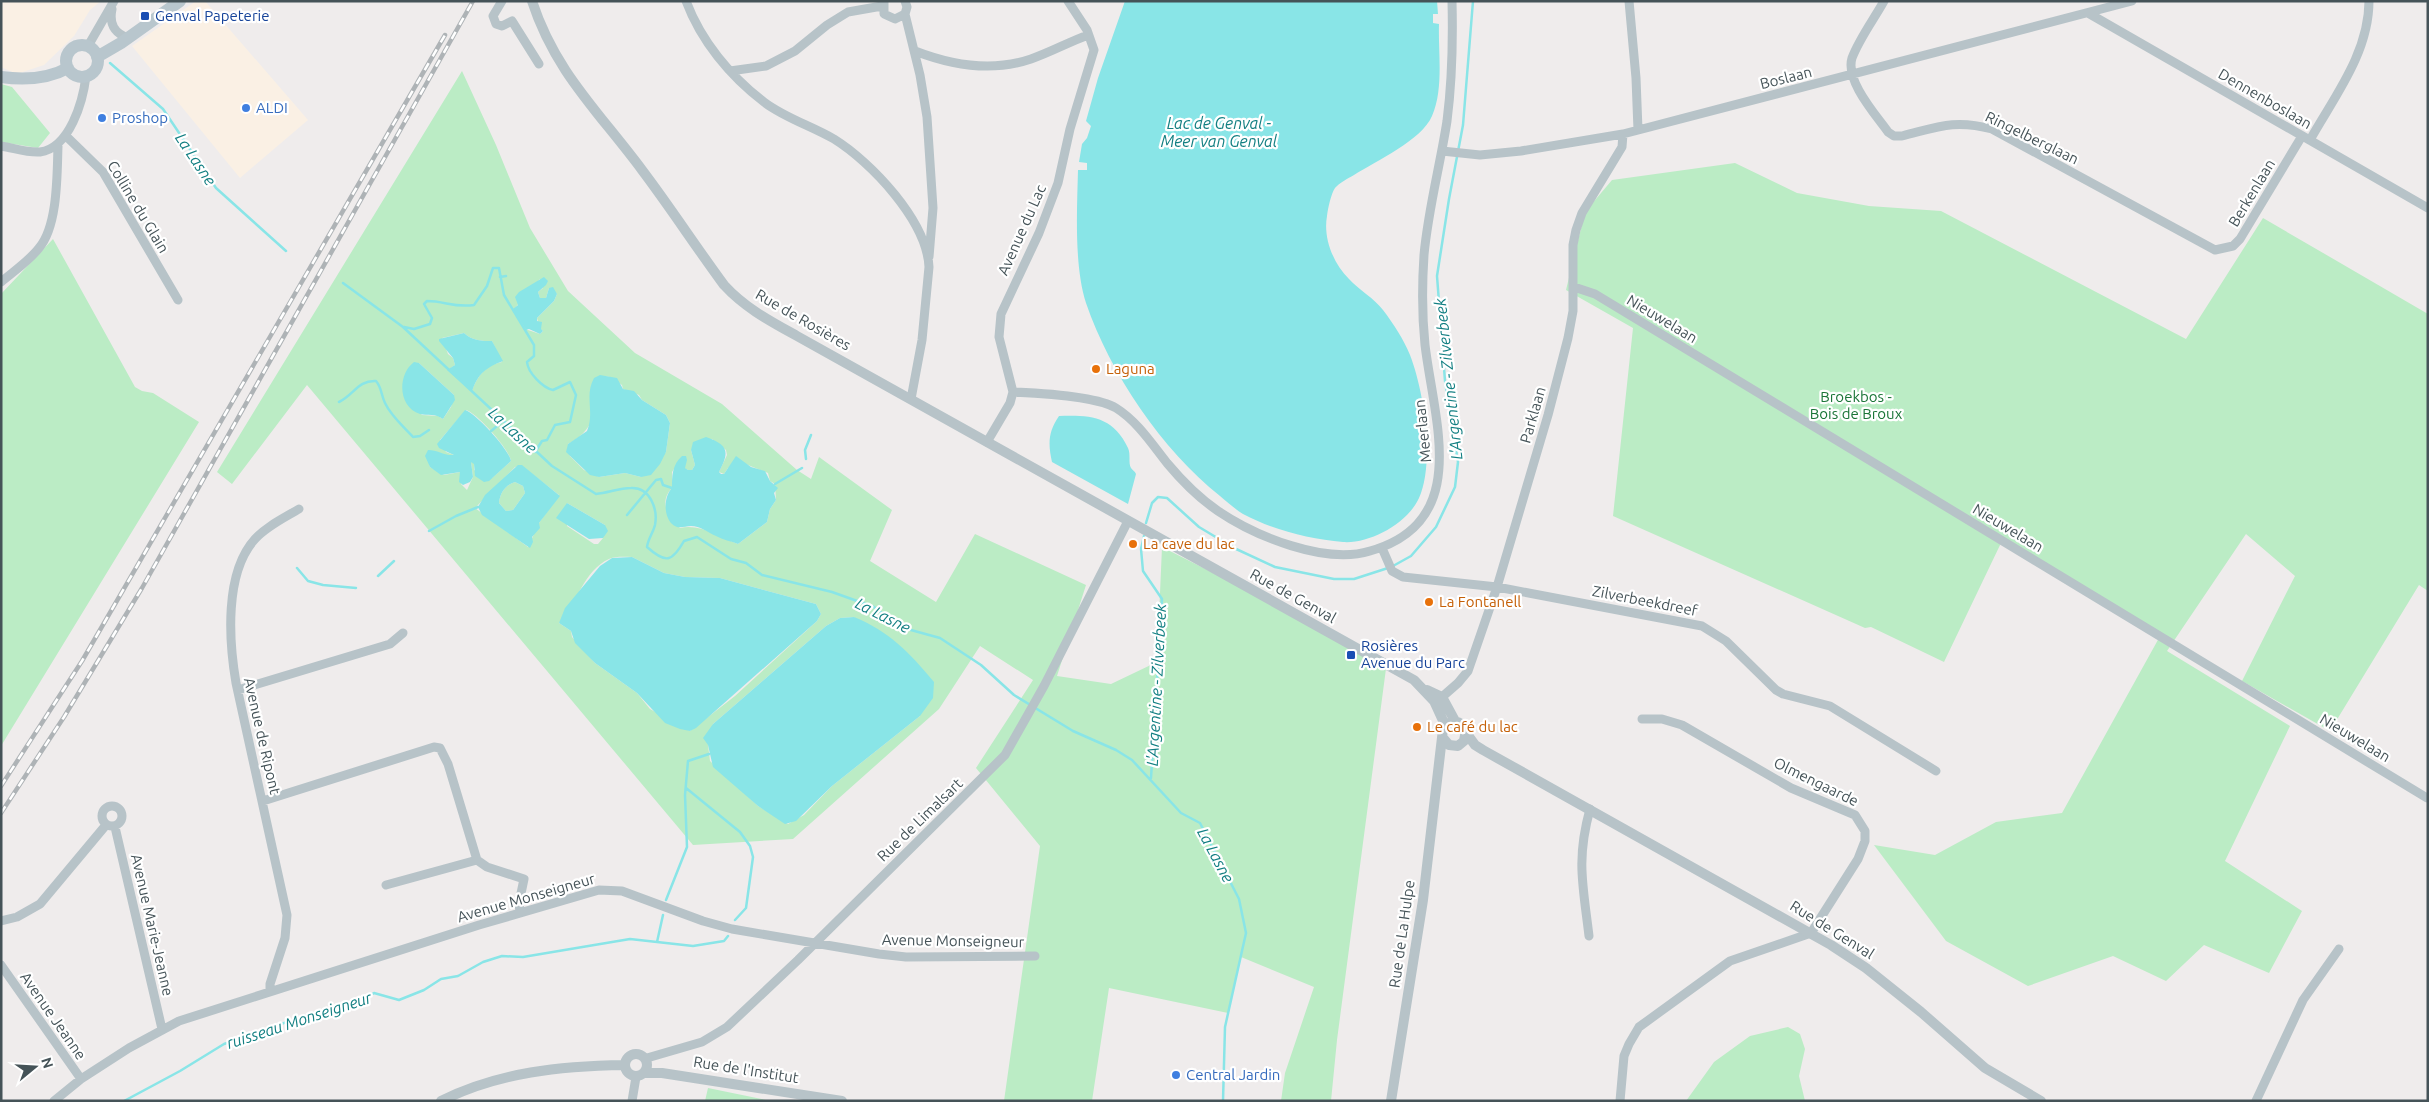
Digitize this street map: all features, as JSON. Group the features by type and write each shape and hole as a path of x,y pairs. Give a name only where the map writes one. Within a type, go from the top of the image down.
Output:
{"main road":[{"path":"97,57 128,38 180,1"},
{"path":"82,45 88,46 97,57 95,69 86,76 76,76 68,68 66,61 68,53 73,48 82,45"},
{"path":"1,77 18,79 41,77 68,68"}],"street":[{"path":"502,1 493,16 496,24 502,26 512,20 539,64"},
{"name":"Rue de Rosières","path":"532,1 553,53 579,93 641,168 724,285 736,298 755,312 1145,531"},
{"path":"686,1 698,28 730,71 766,103 835,140 877,175 911,218 921,236 929,258"},
{"path":"905,1 908,30 915,51 927,117 933,208 922,340 911,399"},
{"path":"915,51 950,63 993,66 1030,59 1088,34 1068,1"},
{"name":"Meerlaan","path":"1013,392 1100,401 1115,407 1140,429 1195,493 1218,511 1249,530 1275,540 1322,552 1348,555 1382,548 1395,542 1418,523 1428,508 1436,488 1440,470 1438,433 1425,344 1424,254 1442,151 1450,90 1452,1"},
{"path":"1629,1 1636,78 1638,130"},
{"path":"1852,76 1852,59 1884,1"},
{"name":"Boslaan","path":"1442,151 1465,155 1521,151 1624,134 1852,76 2132,1"},
{"name":"Berkenlaan","path":"2215,250 2233,246 2240,239 2358,56 2368,25 2369,1"},
{"path":"113,4 110,17 113,28 119,35 128,38"},
{"path":"88,46 113,4"},
{"path":"730,71 766,66 796,51 827,25 848,12 884,7 908,30"},
{"name":"Dennenboslaan","path":"2088,13 2428,208"},
{"path":"895,19 905,14"},
{"name":"Avenue du Lac","path":"1013,392 998,337 1001,314 1039,233 1058,183 1070,129 1094,50 1088,34"},
{"path":"1,282 39,249 45,240 51,222 58,146 66,136 83,97 86,76"},
{"name":"Ringelberglaan","path":"1852,76 1860,92 1888,132 1894,136 1956,123 1972,124 1992,129 2215,250"},
{"name":"Parklaan","path":"1442,697 1458,684 1468,671 1497,587 1548,416 1574,312 1573,245 1576,230 1582,213 1622,147 1624,134"},
{"name":"Colline du Glain","path":"66,136 103,172 178,300"},
{"path":"1,146 39,152 58,146"},
{"name":"Nieuwelaan","path":"1574,287 1604,299 2427,798"},
{"path":"987,442 1010,403 1013,392"},
{"name":"Avenue de Ripont","path":"270,991 270,984 283,946 288,921 286,903 231,654 230,621 237,579 244,556 254,540 267,529 299,509"},
{"name":"Rue de Limalsart","path":"647,1058 702,1042 722,1031 815,943 1005,755 1044,686 1128,521"},
{"name":"Rue de Genval","path":"1145,531 1414,680 1425,689 1450,723"},
{"name":"Zilverbeekdreef","path":"1382,548 1392,571 1404,577 1497,587 1702,626 1726,641 1776,690 1783,694 1830,706 1936,771"},
{"path":"238,690 390,644 403,633"},
{"name":"Rue de Genval","path":"1425,689 1442,697"},
{"path":"1442,697 1450,723"},
{"name":"Olmengaarde","path":"1642,719 1662,719 1682,725 1791,788 1846,810 1855,815 1860,821 1865,831 1863,849 1811,933"},
{"path":"1450,723 1465,726 1461,741 1449,745 1443,738 1443,729 1450,723"},
{"name":"Rue de La Hulpe","path":"1391,1101 1421,910 1443,738"},
{"name":"Rue de Genval","path":"1461,741 1475,745 1590,808 1811,933 1866,968 1926,1016 1985,1068 2041,1101"},
{"name":"Rue de La Hulpe","path":"1438,771 1461,741"},
{"path":"263,801 434,747 440,748 448,764 477,860 487,867 524,880 519,902 520,913"},
{"path":"1588,936 1580,866 1584,829 1590,808"},
{"name":"Avenue Marie-Jeanne","path":"1,921 18,917 40,904 111,826 162,1028"},
{"path":"386,885 477,860"},
{"name":"Avenue Monseigneur","path":"54,1101 81,1079 162,1028 270,991 587,892 611,890 732,929 906,957 1035,956"},
{"path":"1620,1101 1624,1056 1640,1027 1730,961 1811,933"},
{"path":"2256,1101 2303,1000 2339,949"},
{"name":"Avenue Jeanne","path":"2,968 81,1079"},
{"path":"624,1065 627,1058 633,1054 640,1054 647,1058 632,1101"},
{"path":"624,1065 629,1074 640,1075"},
{"path":"441,1101 480,1085 550,1068 624,1065"},
{"name":"Rue de l'Institut","path":"640,1075 662,1073 842,1101"}],"shaded area":[{"path":"1,1 101,1 90,10 74,36 44,65 17,74 1,67"},
{"path":"196,1 205,1 308,120 240,178 132,46"}],"green space":[{"path":"462,71 496,145 530,228 568,291 635,353 722,404 797,470 811,479 819,457 892,510 870,561 936,602 975,534 1086,585 1057,676 1111,684 1157,662 1162,547 1387,661 1337,1040 1331,1101 1281,1101 1285,1073 1314,987 1241,957 1228,1013 1109,988 1092,1101 1004,1101 1040,846 976,768 1033,680 980,646 939,709 793,839 693,845 307,385 232,484 217,472","holes":["540,279 543,288 538,292 540,298 546,298 549,288 557,294 554,301 537,318 540,329 543,331 540,334 525,329 514,309","464,333 474,339 492,341 502,362 482,372 472,391 448,370 455,365 453,358 448,354 442,338","419,363 454,395 451,407 443,419 438,416 422,415 403,393","603,376 610,377 622,385 623,389 639,395 642,400 666,415 670,423 666,452 641,477 625,473 599,477 584,470 570,456 568,444 584,433 591,422 590,403","466,410 478,418 492,432 505,449 511,461 492,478 474,470 474,462 471,462 473,477 467,490 461,484 460,472 444,475 430,467 429,463 439,453 442,455 454,455 446,452 440,440","712,439 726,450 727,455 719,472 724,474 728,468 743,463 768,473 770,481 775,484 776,500 770,509 767,522 738,544 695,527 680,528 672,519 665,504 668,493 672,488 672,472 676,466 685,463 684,468 688,470 692,470 695,465 691,450","522,466 559,495 539,523 528,547 475,508 515,467","567,503 605,525 603,538 598,544 594,544 567,526","615,557 632,557 664,573 685,577 720,578 816,604 821,614 817,621 735,696 690,731 650,709 637,693 595,663 572,637 571,631 559,623 593,571 600,564","854,617 920,716 832,786 804,815 788,824 758,806 710,761 708,745 713,724 826,626 840,618"]},
{"path":"1,84 12,87 50,133 38,148 1,142"},
{"name":"Broekbos - Bois de Broux","path":"1735,163 1797,193 1869,206 1941,211 2186,339 2263,218 2428,314 2428,591 2419,585 2330,731 2242,681 2295,576 2246,534 2167,651 2290,726 2225,861 2302,911 2269,973 2204,945 2166,981 2113,956 2028,986 1946,941 1874,845 1935,855 1996,822 2062,813 2159,638 2001,543 1944,662 1871,627 1865,628 1613,516 1633,328 1566,290 1585,212 1612,180"},
{"path":"53,239 135,387 142,391 153,393 199,422 1,746 1,294"},
{"path":"515,482 523,486 525,493 513,510 506,511 499,503 501,496 506,487"},
{"path":"1788,1027 1800,1034 1805,1049 1799,1076 1805,1101 1686,1101 1714,1062 1750,1036"},
{"path":"708,1088 771,1101 705,1101"}],"water":[{"name":"Lac de Genval - Meer van Genval","path":"1125,1 1437,1 1438,14 1433,14 1433,23 1439,24 1440,70 1438,94 1432,116 1427,125 1409,142 1337,186 1331,197 1326,224 1330,250 1338,266 1387,315 1408,349 1420,387 1427,446 1424,483 1419,498 1406,516 1376,536 1354,542 1317,539 1266,525 1237,510 1199,477 1158,433 1124,383 1096,330 1082,288 1078,255 1078,170 1087,170 1087,163 1079,162 1082,144 1087,138 1091,126 1086,121 1098,78"},
{"path":"544,277 548,281 538,292 540,298 546,298 549,288 553,287 557,294 554,301 537,318 537,321 542,322 541,329 543,331 540,334 529,329 526,330 513,309 518,305 515,297 519,292"},
{"path":"464,333 481,341 492,341 503,361 483,372 472,392 447,370 455,365 453,358 439,341 439,339"},
{"path":"414,362 419,363 454,395 455,400 443,419 434,415 420,414 407,405 402,390 403,382 408,368"},
{"path":"600,375 617,378 623,389 634,391 642,400 666,415 670,423 666,452 660,464 651,475 641,477 625,473 599,477 590,475 566,452 568,444 587,431 590,417 591,385 594,378"},
{"path":"465,410 477,418 492,433 505,449 511,461 489,481 484,482 475,476 474,464 471,462 473,477 470,482 463,485 459,482 460,472 441,475 430,467 425,456 428,450 454,455 439,448 437,444"},
{"path":"1059,416 1081,416 1100,420 1115,429 1122,437 1129,450 1131,469 1136,474 1128,504 1052,462 1050,438"},
{"path":"706,437 719,443 725,450 725,459 719,472 721,474 724,474 736,456 751,467 765,471 770,481 778,488 774,493 776,500 770,509 767,522 738,544 697,527 677,527 672,524 667,516 666,501 672,488 674,467 682,456 686,456 685,468 692,470 695,465 691,450 693,442"},
{"path":"518,465 522,465 560,496 539,523 540,528 532,537 533,542 530,548 482,515 478,507 485,495","holes":["515,482 523,486 525,493 513,510 506,511 499,503 504,490 508,485"]},
{"path":"567,503 605,525 608,531 603,538 589,539 556,518"},
{"path":"632,557 664,573 685,577 720,578 816,604 821,614 817,621 696,728 690,731 680,729 665,723 637,693 595,663 575,643 571,631 559,623 565,608 600,566 612,558"},
{"path":"854,617 889,636 916,661 934,682 933,698 920,716 832,786 796,821 785,824 758,806 713,767 708,745 703,738 713,724 826,626 840,618"}],"waterway":[{"name":"L'Argentine - Zilverbeek","path":"1393,566 1411,556 1436,527 1455,487 1458,462 1445,381 1437,276 1463,125 1473,1"},
{"name":"La Lasne","path":"110,63 163,109 216,188 286,251"},
{"path":"404,327 414,329 430,324 432,318 424,304 427,301 461,306 474,305 487,286 493,268 499,268 504,295 534,345 534,356 527,362 530,371 549,389 553,390 570,382 576,395 570,422 555,425 547,440 542,441 535,452"},
{"path":"500,277 506,276"},
{"name":"La Lasne","path":"343,283 403,327 552,466 596,494 631,488 643,491 648,495 654,506 656,519 647,547 659,556 664,558 672,557 684,541 697,537 731,559 746,563 762,575 832,592 874,607 900,627 940,638 981,665 1014,695 1073,731 1116,750 1132,760 1181,813 1200,823 1239,899 1246,933 1225,1027 1223,1101"},
{"path":"339,402 349,396 360,385 376,381 388,408 413,437 420,436 429,430"},
{"path":"490,432 503,421"},
{"path":"806,459 805,450 811,435"},
{"path":"775,484 802,468"},
{"path":"627,515 656,480 661,479 663,485 672,488"},
{"name":"L'Argentine - Zilverbeek","path":"1146,523 1152,503 1158,497 1167,498 1199,527 1234,548 1275,567 1334,579 1354,579 1388,568"},
{"path":"429,531 456,516 478,507"},
{"name":"L'Argentine - Zilverbeek","path":"1144,536 1141,549 1143,571 1162,599 1151,778"},
{"path":"378,576 394,561"},
{"path":"297,568 308,581 323,585 356,588"},
{"name":"ruisseau Monseigneur","path":"666,900 687,847 685,795 688,761 709,754"},
{"name":"ruisseau Monseigneur","path":"686,788 740,832 750,846 753,857 746,908 735,920"},
{"name":"ruisseau Monseigneur","path":"657,942 663,915"},
{"name":"ruisseau Monseigneur","path":"124,1101 180,1071 224,1044 301,1017 360,1002 374,993 399,1000 424,990 441,979 458,976 483,962 502,956 523,957 630,939 693,946 724,941 728,936"}],"railway":[{"path":"1,813 64,717 142,588 473,1"},
{"path":"1,786 82,661 445,35"}],"place":[{"name":"Genval Papeterie","path":"145,16"},
{"name":"ALDI","path":"246,108"},
{"name":"Proshop","path":"102,118"},
{"name":"Laguna","path":"1096,369"},
{"name":"La cave du lac","path":"1133,544"},
{"name":"La Fontanell","path":"1429,602"},
{"name":"Rosières Avenue du Parc","path":"1351,655"},
{"name":"Le café du lac","path":"1417,727"},
{"name":"Central Jardin","path":"1176,1075"}]}
